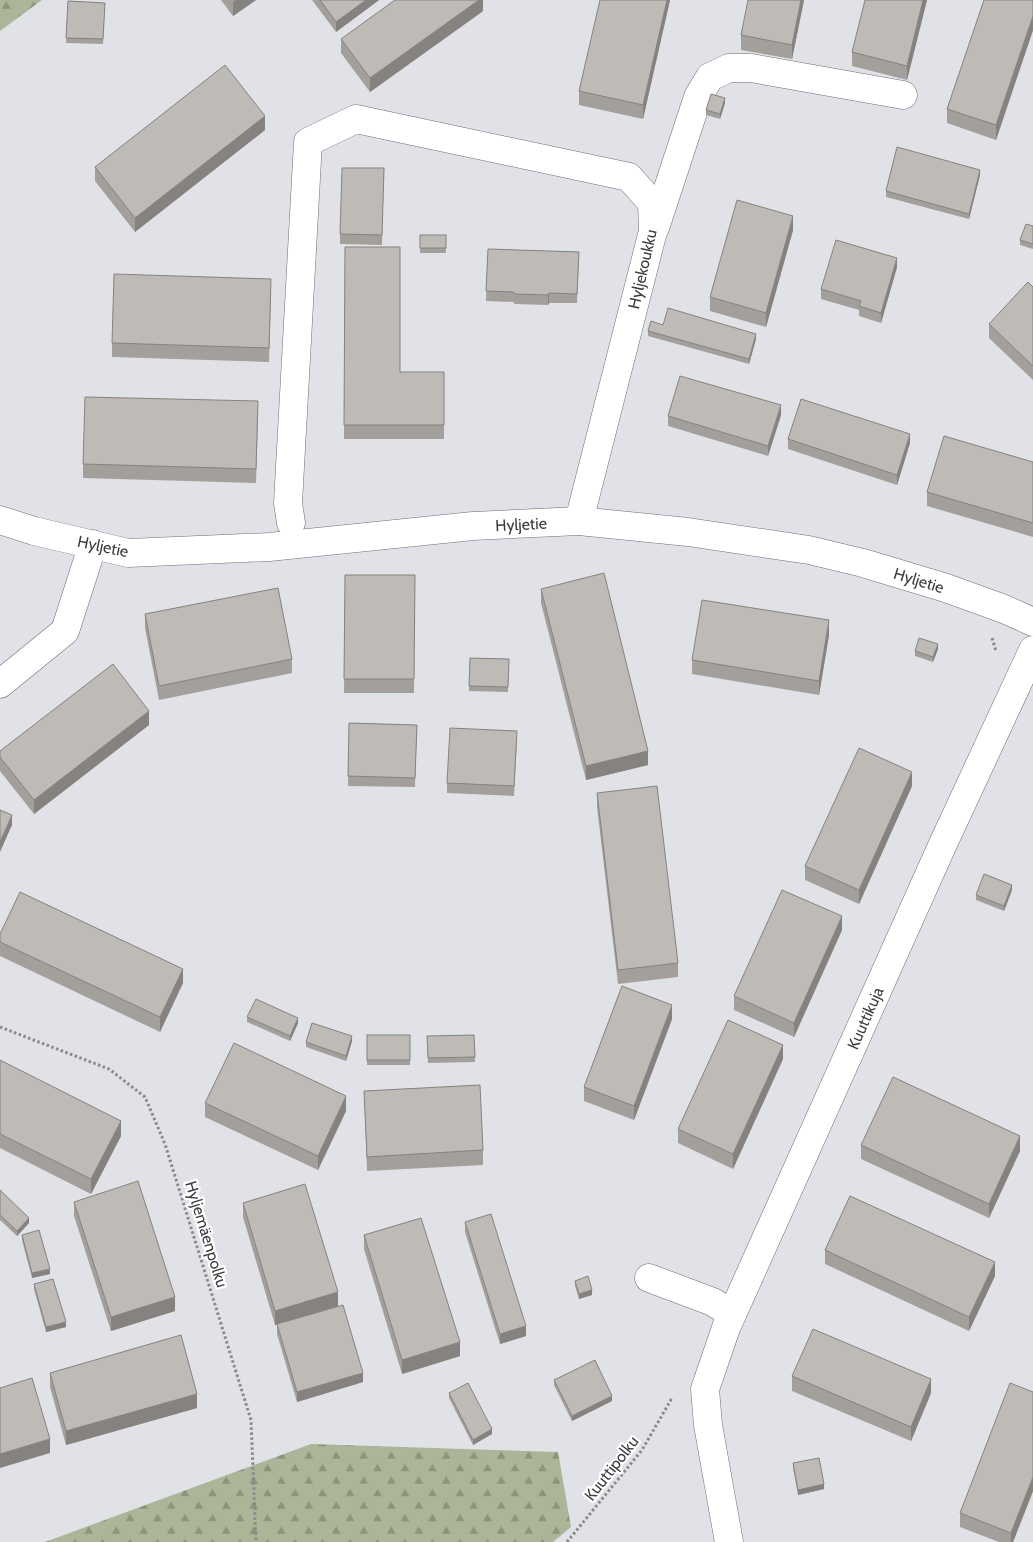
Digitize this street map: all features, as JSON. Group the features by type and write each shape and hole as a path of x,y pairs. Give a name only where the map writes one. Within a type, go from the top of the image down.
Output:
{"street":[{"path":"653,231 698,97 710,77 729,68 751,68 903,95"},
{"name":"Hyljekoukku","path":"291,523 288,503 308,142 356,119 629,177 652,204 653,231 579,521"},
{"name":"Hyljetie","path":"0,520 34,531 128,553 270,548 473,526 579,521 688,532 810,550 946,588 1004,609 1033,622"},
{"path":"0,684 65,631 93,544"},
{"name":"Kuuttikuja","path":"729,1542 708,1426 705,1389 732,1314 942,846 1033,650"},
{"path":"649,1278 713,1302 732,1314"}],"path":[{"name":"Hyljemäenpolku","path":"0,1027 109,1069 145,1097 166,1144 251,1420 256,1542"},
{"name":"Kuuttipolku","path":"567,1542 642,1450 669,1405"}],"green space":[{"path":"0,0 42,0 0,31"},
{"path":"311,1444 558,1452 571,1527 553,1542 45,1542"}],"building":[{"path":"320,0 366,0 336,22"},
{"path":"395,0 479,0 370,78 341,39"},
{"path":"600,0 667,0 643,105 579,91"},
{"path":"748,0 801,0 792,45 741,35"},
{"path":"865,0 923,0 907,66 852,52"},
{"path":"984,0 1033,0 1033,16 996,125 947,109"},
{"path":"68,1 105,3 103,39 66,38"},
{"path":"225,65 265,116 135,218 95,167"},
{"path":"711,94 725,98 720,114 706,110"},
{"path":"897,147 980,170 969,214 886,191"},
{"path":"342,168 384,168 382,235 340,234"},
{"path":"737,200 793,216 766,313 710,297"},
{"path":"1026,224 1033,226 1033,244 1020,240"},
{"path":"420,235 446,235 446,248 420,248"},
{"path":"836,240 897,258 881,313 859,306 861,301 821,289"},
{"path":"345,247 400,247 400,372 444,372 444,425 344,425"},
{"path":"488,249 579,252 577,294 515,294 513,292 486,291"},
{"path":"114,274 271,279 269,348 112,343"},
{"path":"1028,282 1033,287 1033,366 989,324"},
{"path":"668,308 756,334 749,359 648,331 651,321 663,325"},
{"path":"680,376 781,405 768,446 668,416"},
{"path":"85,397 258,401 256,469 83,464"},
{"path":"801,399 910,434 897,475 788,439"},
{"path":"944,436 1033,462 1033,523 927,492"},
{"path":"604,573 648,751 586,766 541,589"},
{"path":"345,575 415,575 414,679 344,679"},
{"path":"278,588 292,659 159,686 145,614"},
{"path":"702,600 829,620 819,681 692,660"},
{"path":"919,638 938,644 933,657 915,651"},
{"path":"470,658 509,659 508,687 469,686"},
{"path":"113,664 149,711 34,800 0,757 0,751"},
{"path":"349,723 417,725 415,778 348,776"},
{"path":"450,728 517,731 514,786 447,783"},
{"path":"859,748 912,772 859,890 805,866"},
{"path":"657,786 678,963 618,970 597,793"},
{"path":"0,810 12,815 0,842"},
{"path":"984,874 1012,885 1004,906 976,895"},
{"path":"782,890 842,916 794,1023 734,996"},
{"path":"20,892 183,969 160,1017 0,942 0,934"},
{"path":"622,986 672,1005 634,1106 584,1087"},
{"path":"256,999 298,1018 290,1036 247,1017"},
{"path":"728,1020 783,1045 733,1154 678,1129"},
{"path":"312,1023 352,1036 346,1056 306,1042"},
{"path":"367,1035 410,1035 410,1060 367,1060"},
{"path":"474,1035 475,1057 428,1058 427,1036"},
{"path":"234,1043 346,1096 318,1156 205,1103"},
{"path":"0,1060 121,1121 91,1179 0,1134"},
{"path":"893,1077 1020,1136 989,1204 861,1145"},
{"path":"480,1085 483,1150 367,1157 364,1091"},
{"path":"138,1181 175,1297 111,1317 74,1202"},
{"path":"305,1184 338,1292 275,1311 243,1203"},
{"path":"0,1190 29,1218 17,1231 0,1215"},
{"path":"850,1196 995,1262 969,1317 825,1250"},
{"path":"491,1214 526,1326 500,1334 465,1222"},
{"path":"421,1218 460,1342 402,1360 364,1235"},
{"path":"39,1230 50,1269 32,1273 22,1235"},
{"path":"588,1276 592,1290 579,1294 575,1281"},
{"path":"53,1279 66,1322 46,1327 34,1284"},
{"path":"343,1305 363,1373 297,1392 277,1324"},
{"path":"813,1329 931,1379 911,1427 792,1376"},
{"path":"181,1335 197,1394 66,1431 50,1373"},
{"path":"595,1360 612,1396 572,1416 554,1380"},
{"path":"32,1378 50,1439 0,1454 0,1388"},
{"path":"468,1383 492,1429 473,1440 449,1393"},
{"path":"1010,1383 1033,1392 1033,1477 1011,1533 960,1513"},
{"path":"819,1458 824,1484 798,1490 793,1463"}]}
